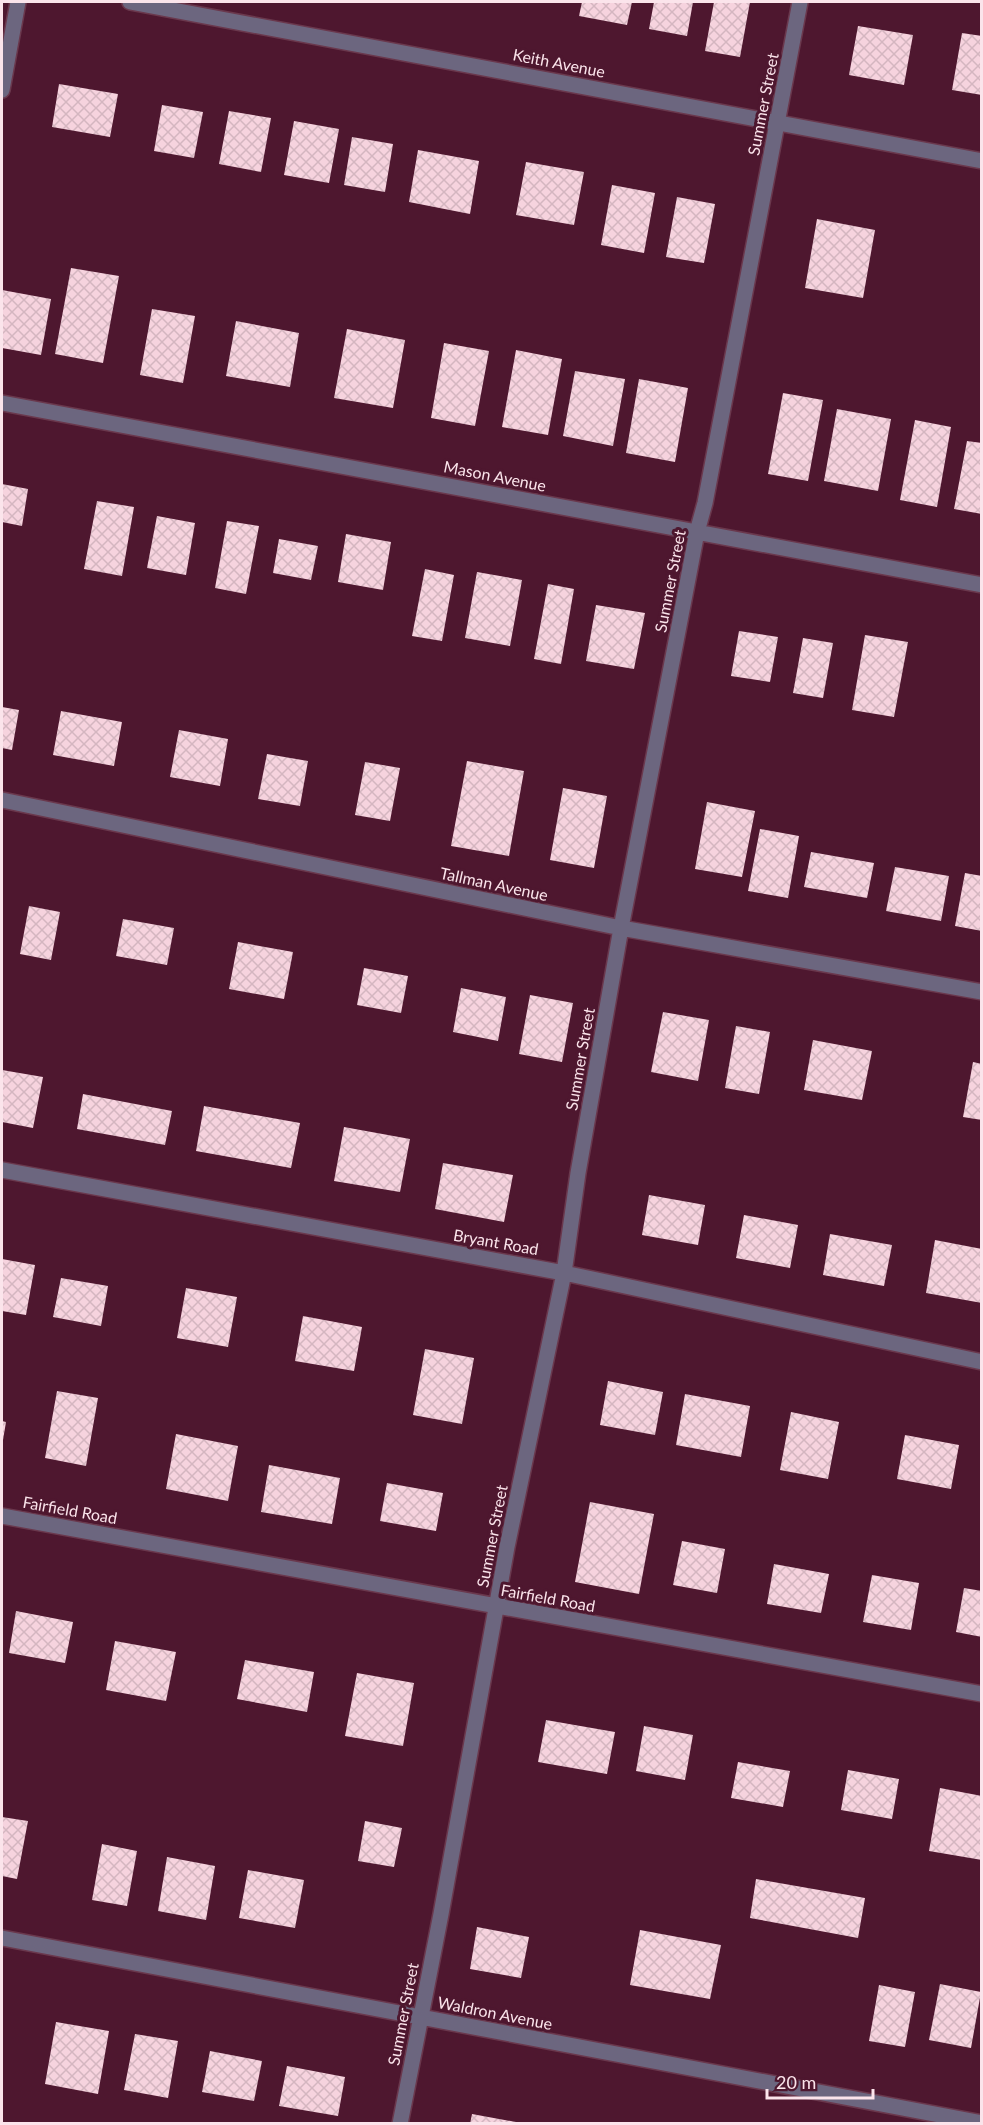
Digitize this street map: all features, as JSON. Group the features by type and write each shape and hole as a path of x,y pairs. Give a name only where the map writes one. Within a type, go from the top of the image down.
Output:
{"street":[{"path":"2,90 18,2"},
{"name":"Keith Avenue","path":"130,2 981,161"},
{"name":"Summer Street","path":"400,2124 507,1547 564,1273 578,1173 621,928 801,2"},
{"name":"Mason Avenue","path":"2,403 981,585"},
{"name":"Tallman Avenue","path":"2,800 621,928 981,992"},
{"name":"Bryant Road","path":"2,1170 564,1273 981,1362"},
{"name":"Fairfield Road","path":"2,1516 981,1694"},
{"name":"Waldron Avenue","path":"2,1938 981,2123"}],"building":[{"path":"582,2 632,2 627,25 579,16"},
{"path":"654,2 693,2 687,36 649,29"},
{"path":"714,2 750,2 740,57 705,51"},
{"path":"858,26 913,35 904,85 849,75"},
{"path":"962,33 982,36 982,95 952,90"},
{"path":"59,84 118,94 110,137 52,127"},
{"path":"162,105 203,112 194,158 154,151"},
{"path":"229,111 271,118 261,172 219,164"},
{"path":"294,121 339,129 329,183 284,175"},
{"path":"352,137 393,144 385,192 344,185"},
{"path":"418,150 479,161 470,214 409,202"},
{"path":"526,162 584,172 574,225 516,215"},
{"path":"612,185 655,193 644,253 601,245"},
{"path":"677,197 715,204 704,263 666,257"},
{"path":"817,219 875,230 863,298 805,288"},
{"path":"71,268 119,276 103,363 55,354"},
{"path":"2,290 51,299 41,355 2,348"},
{"path":"152,309 195,316 183,383 140,375"},
{"path":"236,321 299,333 290,387 226,376"},
{"path":"347,329 405,340 393,408 334,398"},
{"path":"444,343 489,351 475,426 431,418"},
{"path":"516,350 562,359 548,435 502,427"},
{"path":"575,371 625,379 613,446 563,436"},
{"path":"639,379 688,388 675,462 626,453"},
{"path":"783,393 823,400 808,481 768,474"},
{"path":"837,409 891,419 878,491 824,481"},
{"path":"915,420 951,427 937,507 900,500"},
{"path":"967,441 982,443 982,514 954,509"},
{"path":"2,484 28,489 22,526 2,522"},
{"path":"97,501 134,507 122,576 84,569"},
{"path":"157,516 195,523 186,575 147,568"},
{"path":"227,521 259,526 246,594 215,588"},
{"path":"346,534 391,542 383,590 338,582"},
{"path":"279,539 318,546 311,580 273,573"},
{"path":"425,569 454,575 442,641 412,636"},
{"path":"477,572 522,580 510,646 465,638"},
{"path":"548,584 574,589 561,664 534,659"},
{"path":"596,605 645,613 634,669 586,661"},
{"path":"739,631 778,637 770,682 731,676"},
{"path":"865,635 908,642 894,717 852,710"},
{"path":"803,638 833,643 823,698 793,693"},
{"path":"2,707 19,710 12,750 2,748"},
{"path":"61,711 122,722 114,766 53,755"},
{"path":"179,730 228,739 220,786 170,777"},
{"path":"267,754 308,761 300,806 258,799"},
{"path":"467,761 524,771 509,856 451,846"},
{"path":"365,762 400,768 390,821 355,815"},
{"path":"563,788 607,796 594,868 550,860"},
{"path":"707,802 755,811 742,877 695,869"},
{"path":"760,829 799,836 788,898 748,891"},
{"path":"811,852 874,863 867,898 804,887"},
{"path":"895,867 949,876 941,921 886,911"},
{"path":"965,873 982,876 982,931 955,926"},
{"path":"29,906 60,912 51,960 20,954"},
{"path":"123,919 174,928 167,965 116,956"},
{"path":"238,942 293,952 284,999 229,989"},
{"path":"364,968 408,976 401,1013 357,1005"},
{"path":"461,988 506,997 498,1041 453,1032"},
{"path":"530,995 573,1003 562,1062 519,1054"},
{"path":"663,1012 709,1020 698,1081 651,1072"},
{"path":"736,1026 770,1032 759,1094 725,1088"},
{"path":"813,1040 872,1051 862,1100 804,1090"},
{"path":"973,1062 982,1064 982,1120 963,1117"},
{"path":"2,1070 43,1077 33,1128 2,1122"},
{"path":"83,1094 172,1111 165,1145 77,1129"},
{"path":"204,1106 300,1123 291,1168 196,1151"},
{"path":"344,1127 410,1139 400,1192 334,1181"},
{"path":"443,1163 513,1175 504,1222 435,1209"},
{"path":"649,1195 705,1205 698,1245 642,1235"},
{"path":"744,1215 798,1225 790,1268 736,1258"},
{"path":"830,1234 892,1245 884,1286 823,1275"},
{"path":"935,1240 982,1249 982,1303 926,1293"},
{"path":"2,1259 35,1265 26,1315 2,1311"},
{"path":"61,1278 108,1286 101,1326 53,1317"},
{"path":"186,1288 237,1297 228,1347 177,1338"},
{"path":"303,1316 362,1327 354,1371 295,1361"},
{"path":"425,1349 474,1358 462,1424 413,1415"},
{"path":"608,1381 663,1392 655,1435 600,1425"},
{"path":"57,1391 98,1398 86,1466 45,1458"},
{"path":"685,1394 750,1406 741,1457 676,1445"},
{"path":"791,1412 839,1422 828,1479 780,1470"},
{"path":"2,1421 6,1422 3,1440 2,1440"},
{"path":"176,1434 238,1446 228,1501 166,1489"},
{"path":"905,1435 959,1445 951,1489 897,1479"},
{"path":"269,1465 340,1478 332,1524 261,1512"},
{"path":"387,1483 443,1493 436,1531 380,1521"},
{"path":"590,1502 654,1514 639,1594 575,1582"},
{"path":"682,1541 725,1549 717,1593 673,1585"},
{"path":"774,1564 829,1574 821,1613 767,1604"},
{"path":"872,1575 919,1583 911,1630 863,1622"},
{"path":"964,1588 982,1591 982,1637 956,1632"},
{"path":"16,1611 73,1622 65,1663 9,1653"},
{"path":"115,1641 176,1652 166,1701 106,1690"},
{"path":"245,1660 314,1672 307,1712 237,1699"},
{"path":"357,1673 414,1683 403,1746 345,1736"},
{"path":"546,1720 615,1732 607,1774 538,1762"},
{"path":"644,1726 693,1735 685,1780 636,1771"},
{"path":"738,1762 790,1771 783,1807 731,1798"},
{"path":"848,1770 899,1779 892,1819 841,1810"},
{"path":"940,1788 982,1796 982,1860 929,1851"},
{"path":"2,1817 28,1821 17,1879 2,1876"},
{"path":"365,1821 402,1828 394,1867 358,1861"},
{"path":"102,1844 137,1851 127,1906 92,1900"},
{"path":"167,1857 215,1866 206,1920 158,1911"},
{"path":"248,1870 304,1880 295,1928 239,1918"},
{"path":"756,1879 865,1898 858,1938 750,1918"},
{"path":"477,1927 529,1937 521,1978 470,1969"},
{"path":"640,1930 721,1945 710,1999 630,1985"},
{"path":"940,1984 981,1992 971,2048 929,2040"},
{"path":"879,1985 915,1992 905,2047 869,2041"},
{"path":"56,2022 109,2031 98,2094 45,2084"},
{"path":"135,2034 178,2041 168,2098 124,2090"},
{"path":"210,2051 262,2061 254,2101 202,2092"},
{"path":"287,2066 345,2077 338,2116 279,2106"},
{"path":"472,2114 516,2122 516,2124 470,2124"}]}
